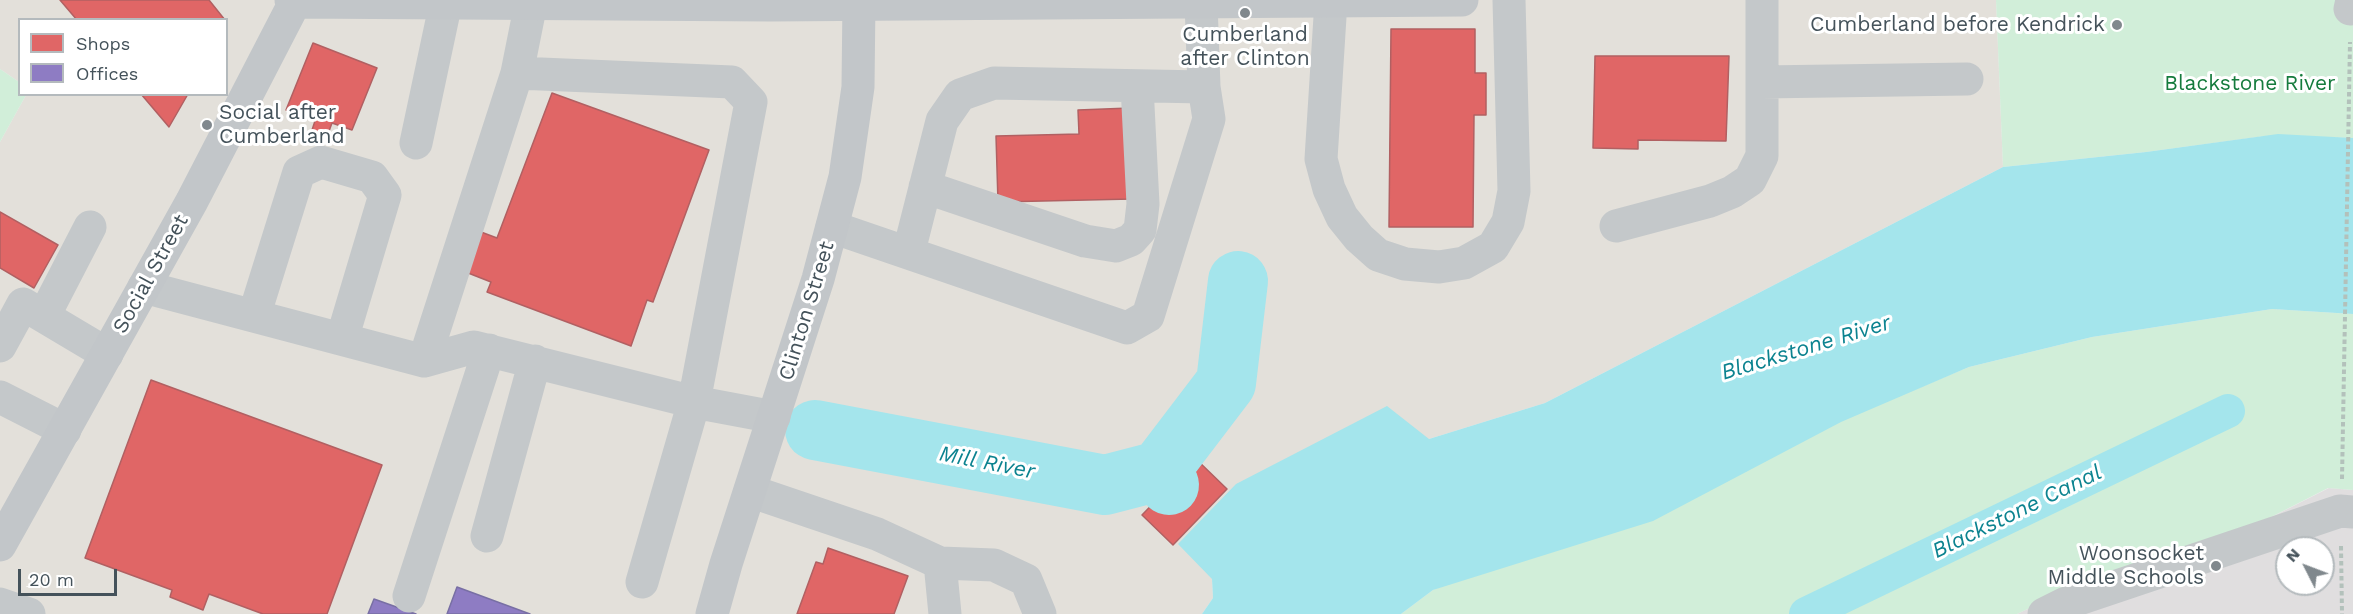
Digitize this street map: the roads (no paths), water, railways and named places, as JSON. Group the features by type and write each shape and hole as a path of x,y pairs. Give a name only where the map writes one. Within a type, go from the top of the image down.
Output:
{"main road":[{"path":"294,1 531,3 1462,0"},
{"name":"Social Street","path":"0,545 144,287 294,1"},
{"name":"Clinton Street","path":"712,614 832,227 854,126 859,2"}],"lane":[{"path":"1332,1 1321,159 1329,189 1342,217 1359,238 1378,255 1406,264 1439,267 1464,263 1494,247 1508,222 1514,191 1509,0"},
{"path":"1616,226 1710,201 1732,192 1750,180 1762,156 1762,0"},
{"path":"416,143 446,2"},
{"path":"832,227 909,251 1127,328 1148,316 1209,119 1204,87 1201,2"},
{"path":"424,361 515,79 531,3"},
{"path":"515,79 732,82 751,102 694,402 642,582"},
{"path":"1762,82 1967,79"},
{"path":"909,251 942,121 960,95 994,83 1204,87"},
{"path":"925,187 1085,241 1116,246 1131,240 1140,230 1143,204 1137,86"},
{"path":"254,316 299,172 321,162 372,177 385,195 342,339"},
{"path":"44,316 90,227"},
{"path":"144,287 424,361 474,347 694,402 774,417"},
{"path":"0,346 23,304 107,354"},
{"path":"409,596 489,350"},
{"path":"487,536 535,361"},
{"path":"0,397 64,430"},
{"path":"750,491 877,534 940,563 994,565 1026,580 1040,614"},
{"path":"2043,614 2064,604 2345,501"},
{"path":"940,563 945,614"},
{"path":"0,604 29,614"}],"water":[{"name":"Blackstone River","path":"2278,134 2353,138 2353,314 2272,309 2092,337 1969,367 1841,422 1653,521 1433,590 1401,614 1202,614 1213,598 1212,579 1178,544 1236,484 1387,406 1429,439 1545,403 2003,167 2146,152"}],"waterway":[{"path":"1169,485 1159,471 1226,383 1238,281"},
{"name":"Blackstone Canal","path":"1806,614 2228,411"},
{"name":"Mill River","path":"815,430 1105,485 1159,471"}],"place":[{"name":"Cumberland after Clinton","path":"1245,13"},
{"name":"Cumberland before Kendrick","path":"2117,25"},
{"name":"Social after Cumberland","path":"207,125"},
{"name":"Woonsocket Middle Schools","path":"2216,566"}]}
